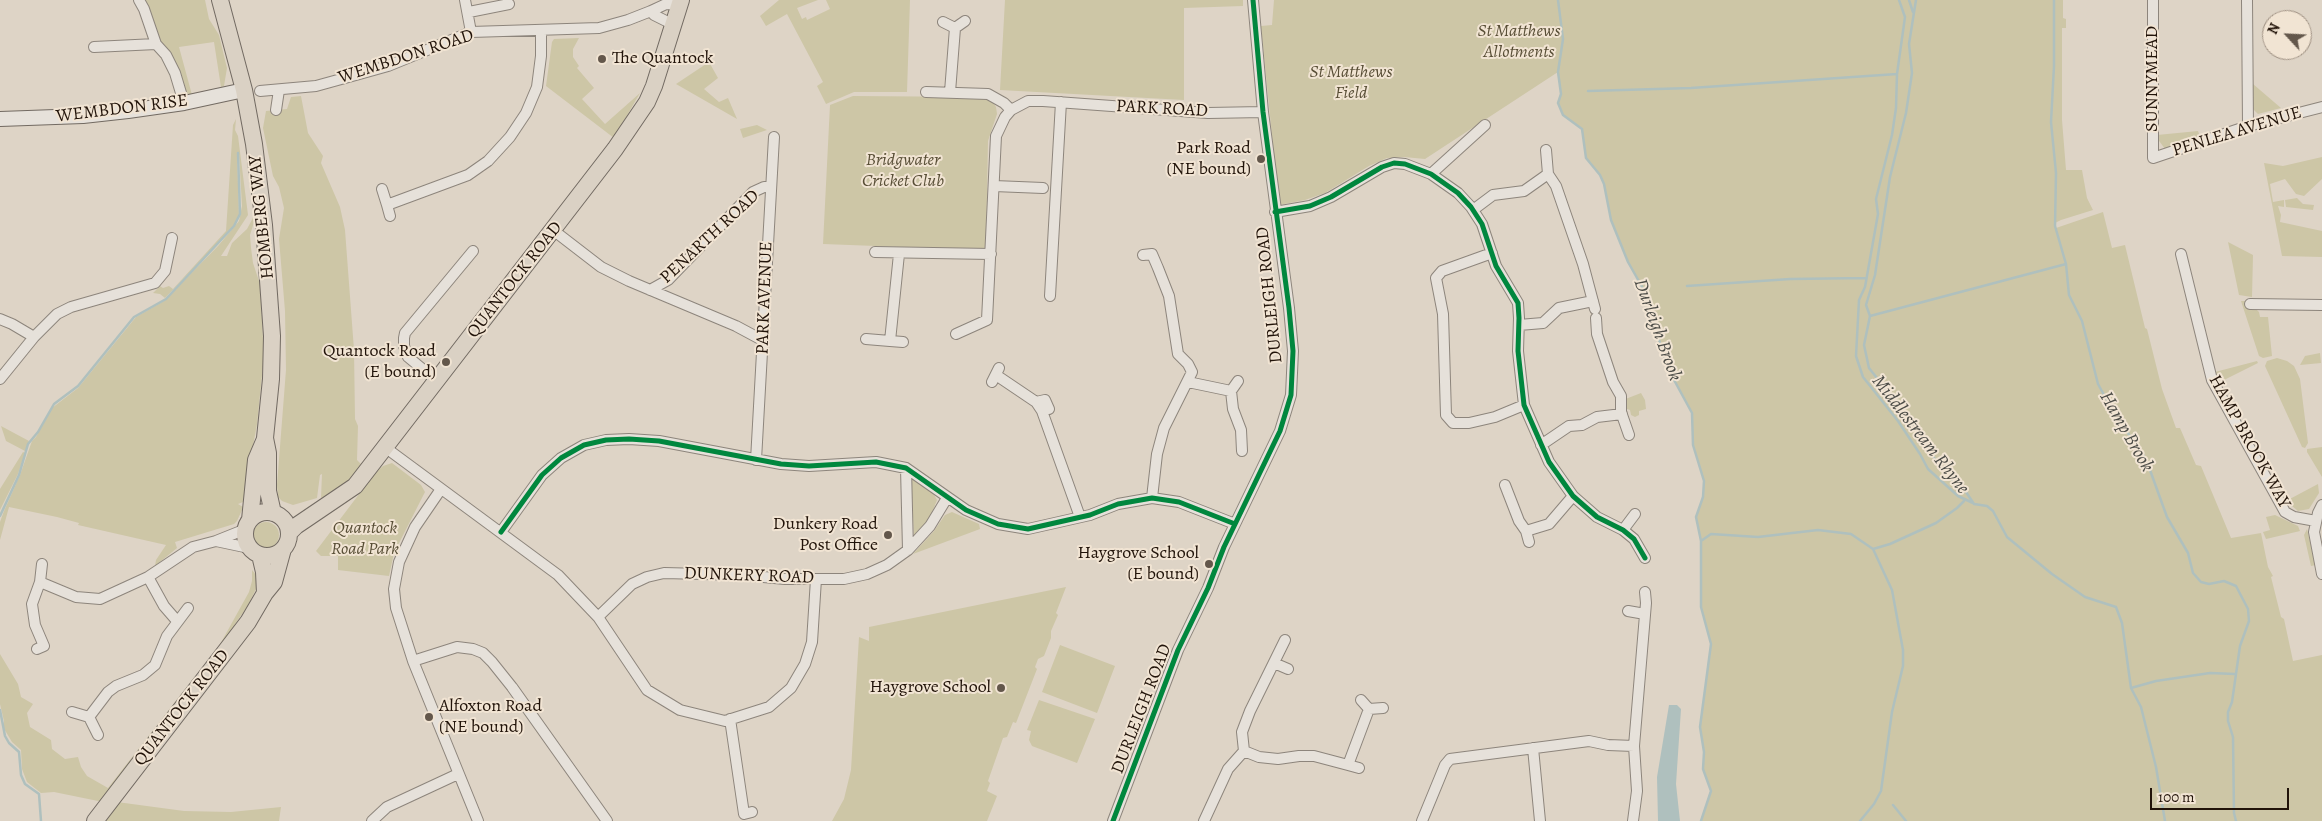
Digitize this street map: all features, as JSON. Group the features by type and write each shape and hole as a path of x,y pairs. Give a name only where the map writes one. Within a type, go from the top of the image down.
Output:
{"main road":[{"name":"HOMBERG WAY","path":"220,0 252,91 270,281 272,357 265,438 268,453 268,491 276,514"},
{"name":"WEMBDON ROAD","path":"672,24 680,3"},
{"name":"QUANTOCK ROAD","path":"289,533 319,510 356,486 615,149 647,102 662,67 672,24"},
{"name":"WEMBDON RISE","path":"0,120 83,116 184,103 252,91"},
{"name":"HOMBERG WAY","path":"248,524 256,460 265,438"},
{"name":"QUANTOCK ROAD","path":"276,514 319,510"},
{"path":"255,552 275,555 283,549 288,541 289,533 286,521 276,514 259,514 248,524 245,539 255,552 264,572 265,593"},
{"name":"QUANTOCK ROAD","path":"95,821 248,622 278,574 283,549"}],"street":[{"path":"139,0 156,44 170,63 184,103"},
{"path":"465,0 469,12 471,32"},
{"name":"DURLEIGH ROAD","path":"1113,821 1178,650 1235,524 1280,431 1291,395 1291,333 1263,112 1253,0"},
{"name":"SUNNYMEAD","path":"2153,0 2153,158"},
{"path":"2246,0 2248,126"},
{"name":"WEMBDON ROAD","path":"252,91 316,86 388,66 471,32 599,28 628,20 666,4 680,3"},
{"path":"469,12 510,4"},
{"path":"651,11 654,15 672,24"},
{"path":"950,92 955,28 965,20"},
{"path":"943,22 955,28"},
{"path":"387,205 468,175 488,162 518,126 533,99 540,68 541,30"},
{"path":"94,47 156,44"},
{"path":"276,110 279,90"},
{"path":"926,92 988,94 1004,103 1011,110 1005,117 996,136 987,320 956,334"},
{"name":"PARK ROAD","path":"1011,110 1028,101 1198,112 1263,112"},
{"path":"1050,296 1061,102"},
{"name":"PENLEA AVENUE","path":"2153,158 2248,126 2322,107"},
{"path":"1431,174 1485,125"},
{"name":"PARK AVENUE","path":"756,460 774,137"},
{"path":"1546,150 1548,174 1558,191 1595,309 1597,334 1620,396 1622,414 1629,435"},
{"path":"1275,212 1298,209 1331,197 1387,165 1405,164 1431,174 1450,186 1473,210 1484,229 1499,271 1516,297 1519,311 1518,351 1524,405 1555,472 1573,496 1606,523 1623,530 1634,539 1645,558"},
{"path":"1473,210 1493,196 1524,191 1548,174"},
{"path":"994,186 1029,192 1043,188"},
{"name":"PENARTH ROAD","path":"650,290 668,280 754,192 764,187 771,187"},
{"path":"382,189 390,216"},
{"path":"553,230 601,267 736,326 764,341"},
{"path":"0,379 34,337 57,314 71,307 155,283 165,271 172,238"},
{"path":"438,380 408,357 404,346 405,333 473,251"},
{"path":"875,252 899,254 991,254"},
{"path":"1492,253 1442,271 1436,278 1444,314 1446,415 1453,423 1469,423 1495,417 1524,405"},
{"path":"890,341 899,254"},
{"path":"1143,255 1152,254 1169,296 1175,346 1178,354 1188,364 1192,372 1164,428 1156,462 1152,498"},
{"name":"HAMP BROOK WAY","path":"2181,254 2212,380 2285,511 2294,517 2316,521"},
{"path":"2250,304 2322,305"},
{"path":"1519,325 1542,323 1559,308 1595,309"},
{"path":"0,319 34,337"},
{"path":"866,339 903,342"},
{"path":"995,375 1036,402 1042,411 1080,517"},
{"path":"1238,381 1231,391 1233,409 1241,430 1242,451"},
{"path":"1188,382 1231,391"},
{"path":"1036,402 1045,400 1049,409"},
{"path":"1541,445 1569,426 1582,425 1597,417 1622,414"},
{"path":"501,532 542,475 561,458 584,445 606,440 629,438 659,441 756,460 809,466 876,462 906,468 966,510 998,524 1028,529 1080,517 1118,504 1152,498 1179,502 1235,524"},
{"path":"386,448 558,575 598,617 647,690 680,710 724,721 769,707 791,688 805,664 812,642 816,579"},
{"path":"906,468 908,550"},
{"path":"1504,485 1519,521 1526,530 1529,542"},
{"path":"441,490 415,527 399,562 394,589 401,627 413,661 478,821"},
{"path":"1526,530 1549,524 1573,496"},
{"name":"DUNKERY ROAD","path":"598,617 632,584 647,577 664,573 742,575 785,579 844,579 867,574 887,565 908,550 930,526 947,498"},
{"path":"2322,505 2314,532 2322,574"},
{"path":"1623,530 1635,514"},
{"path":"40,582 76,597 90,600 107,597 148,577 184,552 202,544 216,541 248,524"},
{"path":"216,541 255,552"},
{"path":"42,564 40,582 33,598 32,610 35,625 44,646"},
{"path":"148,577 164,606 177,621"},
{"path":"1633,821 1637,791 1634,746 1645,614 1645,592"},
{"path":"89,717 108,692 116,686 143,675 154,665 167,636 188,608"},
{"path":"1628,611 1645,614"},
{"path":"1204,821 1228,768 1244,751 1242,732 1250,711 1285,640"},
{"path":"413,661 457,647 473,649 483,654 512,687 607,821"},
{"path":"1274,663 1288,668"},
{"path":"1360,700 1369,709 1383,708"},
{"path":"1348,764 1369,709"},
{"path":"72,712 89,717 98,735"},
{"path":"730,719 744,814 752,812"},
{"path":"1422,821 1445,765 1450,759 1589,741 1608,745 1634,746"},
{"path":"1533,748 1540,821"},
{"path":"1244,751 1259,757 1278,759 1314,756 1359,768"},
{"path":"372,821 388,807 458,774"}],"green space":[{"path":"141,0 205,0 209,19 219,35 227,68 224,86 221,87 214,42 179,47 192,95 186,97 158,42"},
{"path":"779,0 818,0 797,8 802,19 806,17 807,20 830,9 826,0 910,0 907,92 854,92 826,104 817,86 823,82 787,14 766,26 760,16"},
{"path":"1005,0 1243,0 1243,6 1184,8 1184,100 1000,90"},
{"path":"1274,0 2063,0 2063,18 2066,19 2066,28 2062,28 2062,120 2066,170 2082,170 2087,198 2093,210 2061,220 2055,223 2055,226 2056,228 2103,212 2112,248 2125,245 2162,389 2176,428 2180,428 2196,465 2201,466 2231,538 2261,533 2293,661 2322,655 2322,821 1701,821 1711,791 1703,769 1704,752 1700,727 1711,644 1701,607 1701,541 1696,517 1703,497 1704,481 1693,445 1692,413 1667,367 1645,292 1628,262 1611,220 1604,184 1600,175 1586,158 1582,129 1563,115 1558,103 1561,94 1558,72 1425,159 1387,158 1369,166 1325,193 1305,200 1279,205 1261,26 1272,25"},
{"path":"579,38 573,49 573,57 579,66 577,68 594,88 582,99 605,124 640,93 614,138 546,86 554,39"},
{"path":"709,62 718,78 704,89 719,102 728,98 737,119 676,84"},
{"path":"2253,84 2281,108 2258,114 2253,109"},
{"path":"301,96 308,133 323,156 321,163 340,207 345,230 354,350 355,419 358,426 357,460 362,465 353,477 335,491 321,498 322,474 320,475 317,498 293,505 282,501 278,497 277,485 286,370 285,311 279,239 284,208 279,187 273,176 263,128 266,111 287,109 291,97"},
{"name":"Bridgwater Cricket Club","path":"853,96 984,97 992,101 996,107 997,114 988,141 986,246 982,250 823,244 830,105"},
{"path":"236,119 235,130 238,136 248,215 221,256 227,256 232,243 247,229 254,216 255,219 250,235 253,263 260,284 264,356 257,424 243,502 238,504 243,507 237,521 234,524 175,542 177,548 155,566 156,560 166,545 78,525 79,523 57,517 9,507 0,540 0,522 4,511 32,441 52,408 78,388 136,317 164,301 218,246 239,221 242,206 239,153 237,154 239,215 233,227 165,298 160,294 153,293 160,286 163,288 169,286 173,289 226,231 233,125"},
{"path":"757,125 767,130 743,138 740,129"},
{"path":"2198,131 2200,137 2165,149 2157,138 2157,135"},
{"path":"2322,157 2322,179 2304,196 2296,194 2285,179 2270,184 2273,202 2284,200 2284,207 2278,206 2281,215 2280,222 2322,231 2322,257 2282,256 2264,163 2283,166"},
{"path":"2297,198 2303,204 2314,205 2313,210 2286,207 2285,200"},
{"path":"2228,242 2253,255 2252,297 2239,295"},
{"path":"2241,301 2248,301 2259,312 2260,317 2268,317 2272,356 2263,358 2259,356"},
{"path":"2320,353 2321,363 2300,365 2305,356"},
{"path":"2277,358 2287,361 2294,366 2300,379 2308,443 2305,448 2302,447 2265,366 2267,361"},
{"path":"2257,361 2258,363 2224,380 2222,376 2218,378 2215,372"},
{"path":"1641,393 1645,400 1646,409 1639,411 1639,415 1635,417 1631,415 1630,410 1624,408 1623,400"},
{"path":"1,426 29,441 25,451 6,441"},
{"path":"2322,447 2322,477 2307,449"},
{"path":"23,452 25,453 18,474 0,510 0,489"},
{"name":"Quantock Road Park","path":"392,463 421,485 425,492 394,553 389,576 338,570 338,556 321,556 316,551 375,473 383,466"},
{"path":"911,478 933,493 937,500 930,518 914,536"},
{"path":"2318,484 2319,493 2309,509 2298,511 2286,501"},
{"path":"952,512 979,524 980,529 913,554 934,531 945,515"},
{"path":"2275,515 2298,526 2300,531 2266,539 2263,532 2270,530 2266,517"},
{"path":"266,522 275,526 279,535 275,544 266,548 257,544 253,535 257,526"},
{"path":"2307,529 2316,565 2311,566 2304,535"},
{"path":"252,570 257,576 258,585 247,607 235,624 231,637 103,802 54,792 41,793 27,782 22,769 21,750 12,742 3,727 4,721 0,704 0,654 18,684 21,697 33,704 27,713 30,727 51,740 52,749 65,759 78,757 81,767 87,776 108,788 193,679 213,657 249,592"},
{"path":"1066,587 1056,613 1058,615 1044,656 1038,659 1035,667 1037,669 1016,723 1013,722 1007,737 1003,738 988,781 990,783 987,791 997,796 987,821 832,821 844,799 851,770 859,637 869,641 869,627"},
{"path":"1060,645 1115,666 1097,713 1042,692"},
{"path":"1039,700 1095,719 1077,763 1032,746 1029,740 1031,731 1027,730"},
{"path":"117,802 184,811 231,812 281,807 279,821 104,821"}],"shaded area":[{"path":"1669,705 1677,705 1681,709 1676,784 1680,821 1658,821 1657,777"}],"waterway":[{"name":"Durleigh Brook","path":"1558,0 1563,39 1558,72 1561,94 1558,103 1563,115 1582,129 1586,158 1600,175 1604,184 1611,220 1628,262 1645,292 1667,367 1692,413 1693,445 1704,481 1703,497 1696,517 1701,541 1701,607 1711,644 1700,727 1704,752 1703,769 1711,791 1701,821"},
{"path":"1899,0 1905,17 1897,74 1896,108 1892,135 1876,199 1878,214 1865,287 1859,300 1856,356 1863,377 1898,421 1928,469 1958,496 1973,503"},
{"name":"Middlestream Rhyne","path":"1909,0 1913,12"},
{"name":"Middlestream Rhyne","path":"1916,0 1909,44 1912,73 1906,113 1890,177 1875,275 1866,305 1870,316 1864,345 1869,368 1923,436 1929,451 1945,473 1966,492 1974,504 1987,506 1993,511 2007,537 2052,574 2085,597 2116,607 2122,623 2131,688 2141,707 2156,767 2165,821"},
{"name":"Hamp Brook","path":"2054,0 2054,66 2051,122 2056,173 2055,226 2066,264 2069,295 2082,321 2098,384 2114,413 2146,459 2167,517 2188,553 2193,573 2201,582 2209,584 2224,581 2236,586 2248,609 2249,621 2240,646 2232,702 2228,712 2228,721 2233,737 2234,813 2236,821"},
{"path":"1588,91 1691,88 1897,74"},
{"path":"0,516 19,475 28,444 38,432 54,404 78,386 134,317 166,299 234,226 240,214 238,153"},
{"path":"1870,316 2066,264"},
{"path":"1687,286 1790,279 1866,278"},
{"path":"1701,541 1711,534 1758,537 1818,530 1851,534 1873,549 1890,544 1936,523 1964,501"},
{"path":"1860,821 1874,804 1881,791 1892,712 1903,666 1903,650 1892,590 1873,549"},
{"path":"2131,688 2156,681 2210,673 2235,674"},
{"path":"0,710 5,736 9,743 19,752 21,775 25,784 39,794 41,821"},
{"path":"1893,805 1906,821"}],"cycle path":[{"path":"1113,821 1178,650 1208,588 1224,547 1280,431 1291,395 1293,351 1289,308 1263,112 1253,0"},
{"path":"1275,212 1310,206 1331,197 1382,167 1394,163 1405,164 1431,174 1458,193 1471,207 1482,224 1496,266 1518,303 1518,351 1524,405 1549,462 1573,496 1597,517 1623,530 1634,539 1645,558"},
{"path":"501,532 542,475 561,458 584,445 606,440 629,439 659,441 781,464 809,466 876,462 906,468 966,510 998,524 1028,529 1090,515 1118,504 1152,498 1179,502 1235,524"}],"place":[{"name":"The Quantock","path":"602,59"},
{"name":"Park Road (NE bound)","path":"1261,159"},
{"name":"Quantock Road (E bound)","path":"446,362"},
{"name":"Dunkery Road Post Office","path":"888,535"},
{"name":"Haygrove School (E bound)","path":"1209,564"},
{"name":"Haygrove School","path":"1001,688"},
{"name":"Alfoxton Road (NE bound)","path":"429,717"}],"park label":[{"name":"St Matthews Allotments","path":"1519,42"},
{"name":"St Matthews Field","path":"1351,83"}]}
